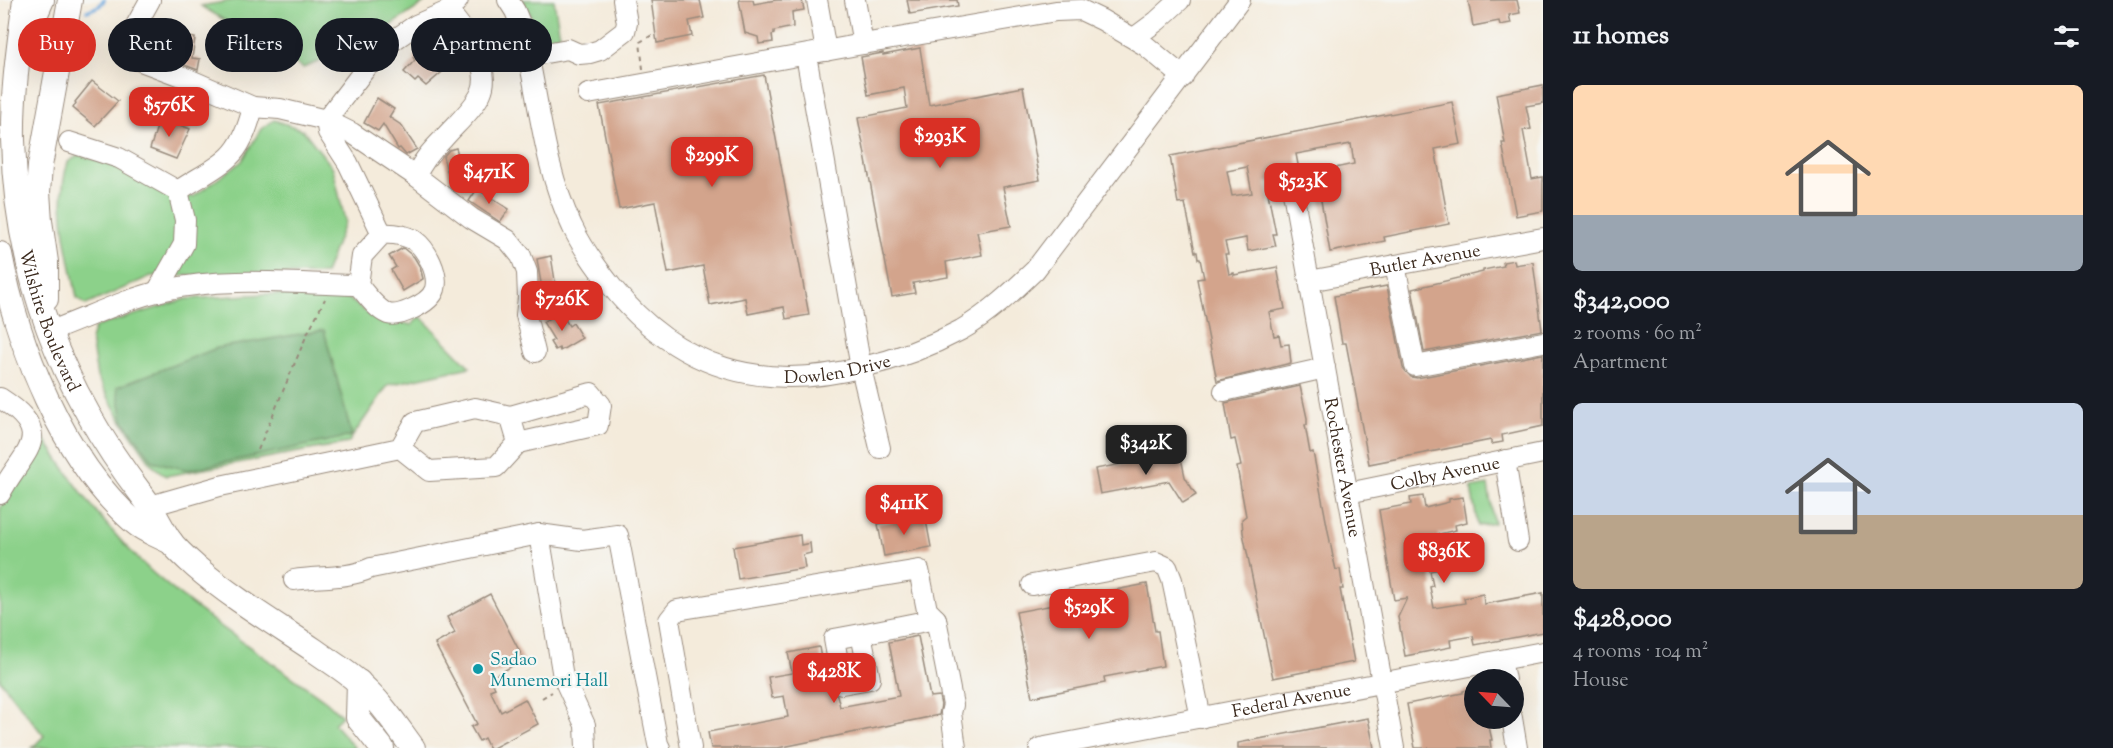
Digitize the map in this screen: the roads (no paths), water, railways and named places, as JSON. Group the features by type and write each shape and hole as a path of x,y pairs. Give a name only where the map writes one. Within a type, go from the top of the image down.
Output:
{"main road":[{"name":"Wilshire Boulevard","path":"26,0 17,62 13,138 16,189 21,231 36,295 60,362 94,426 150,506 171,542 220,586 359,682 389,714 412,748"},
{"path":"47,327 46,262 38,192 40,166 70,0"},
{"name":"Wilshire Boulevard","path":"0,254 18,328 53,414 101,488 135,524 171,542"},
{"path":"0,304 22,366 53,414"},
{"path":"359,682 358,718 382,748"}],"street":[{"path":"17,62 44,0"},
{"path":"150,0 124,47 123,53 253,107 280,109 326,120 352,133 416,176 471,218 508,240 520,256 527,272 526,315 535,352"},
{"name":"Dowlen Drive","path":"508,0 518,18"},
{"path":"552,52 568,49 579,54 600,50 625,31 627,23 623,0"},
{"path":"817,0 825,51"},
{"path":"855,0 863,44"},
{"path":"1134,38 1180,0"},
{"name":"Dowlen Drive","path":"532,72 550,167 558,195 572,228 594,264 620,298 641,319 670,342 700,359 732,371 763,377 818,376 861,368 916,352 962,329 998,305 1035,270 1240,0"},
{"path":"382,234 348,163 327,132 326,120 366,68 391,42 453,5 472,42 483,72 483,90 476,102 424,160 416,176"},
{"path":"588,94 806,55 1056,6 1081,10 1134,38 1183,77"},
{"path":"806,55 861,368 880,448"},
{"path":"178,191 229,157 241,141 253,107"},
{"path":"69,142 119,158 178,191 185,220 184,244 157,292"},
{"name":"Rochester Avenue","path":"1292,187 1394,748"},
{"path":"47,327 157,292 238,282 358,285 378,307 388,314 398,315 413,309 429,298 435,290 435,275 430,261 413,240 403,236 382,234"},
{"path":"358,285 362,256 382,234"},
{"name":"Butler Avenue","path":"1309,281 1543,238"},
{"path":"1395,264 1415,366 1543,342"},
{"path":"1224,391 1325,369"},
{"path":"150,506 220,486 400,448 415,422 475,408 510,416 591,393 601,405 598,425 518,443 496,467 429,471 400,448"},
{"path":"0,398 21,412 31,427 31,441 25,458 6,482 0,494"},
{"path":"510,416 518,443"},
{"name":"Colby Avenue","path":"1348,493 1543,453"},
{"path":"1505,460 1518,541"},
{"path":"539,534 563,677 585,725 586,748"},
{"path":"294,580 313,577 330,578 362,572 371,568 539,534 582,540 618,535 660,748"},
{"path":"1032,585 1156,562 1167,567 1172,580 1201,718"},
{"path":"691,748 669,620 677,610 919,570 927,610 936,619 953,705 951,713 956,748"},
{"path":"861,634 936,619"},
{"name":"Federal Avenue","path":"1505,669 1543,652"},
{"name":"Federal Avenue","path":"1040,748 1112,741 1201,718 1382,684 1464,675"},
{"path":"1514,729 1517,748"}],"waterway":[{"path":"87,11 99,6 104,0"}],"place":[{"name":"Sadao Munemori Hall","path":"478,669"}]}
